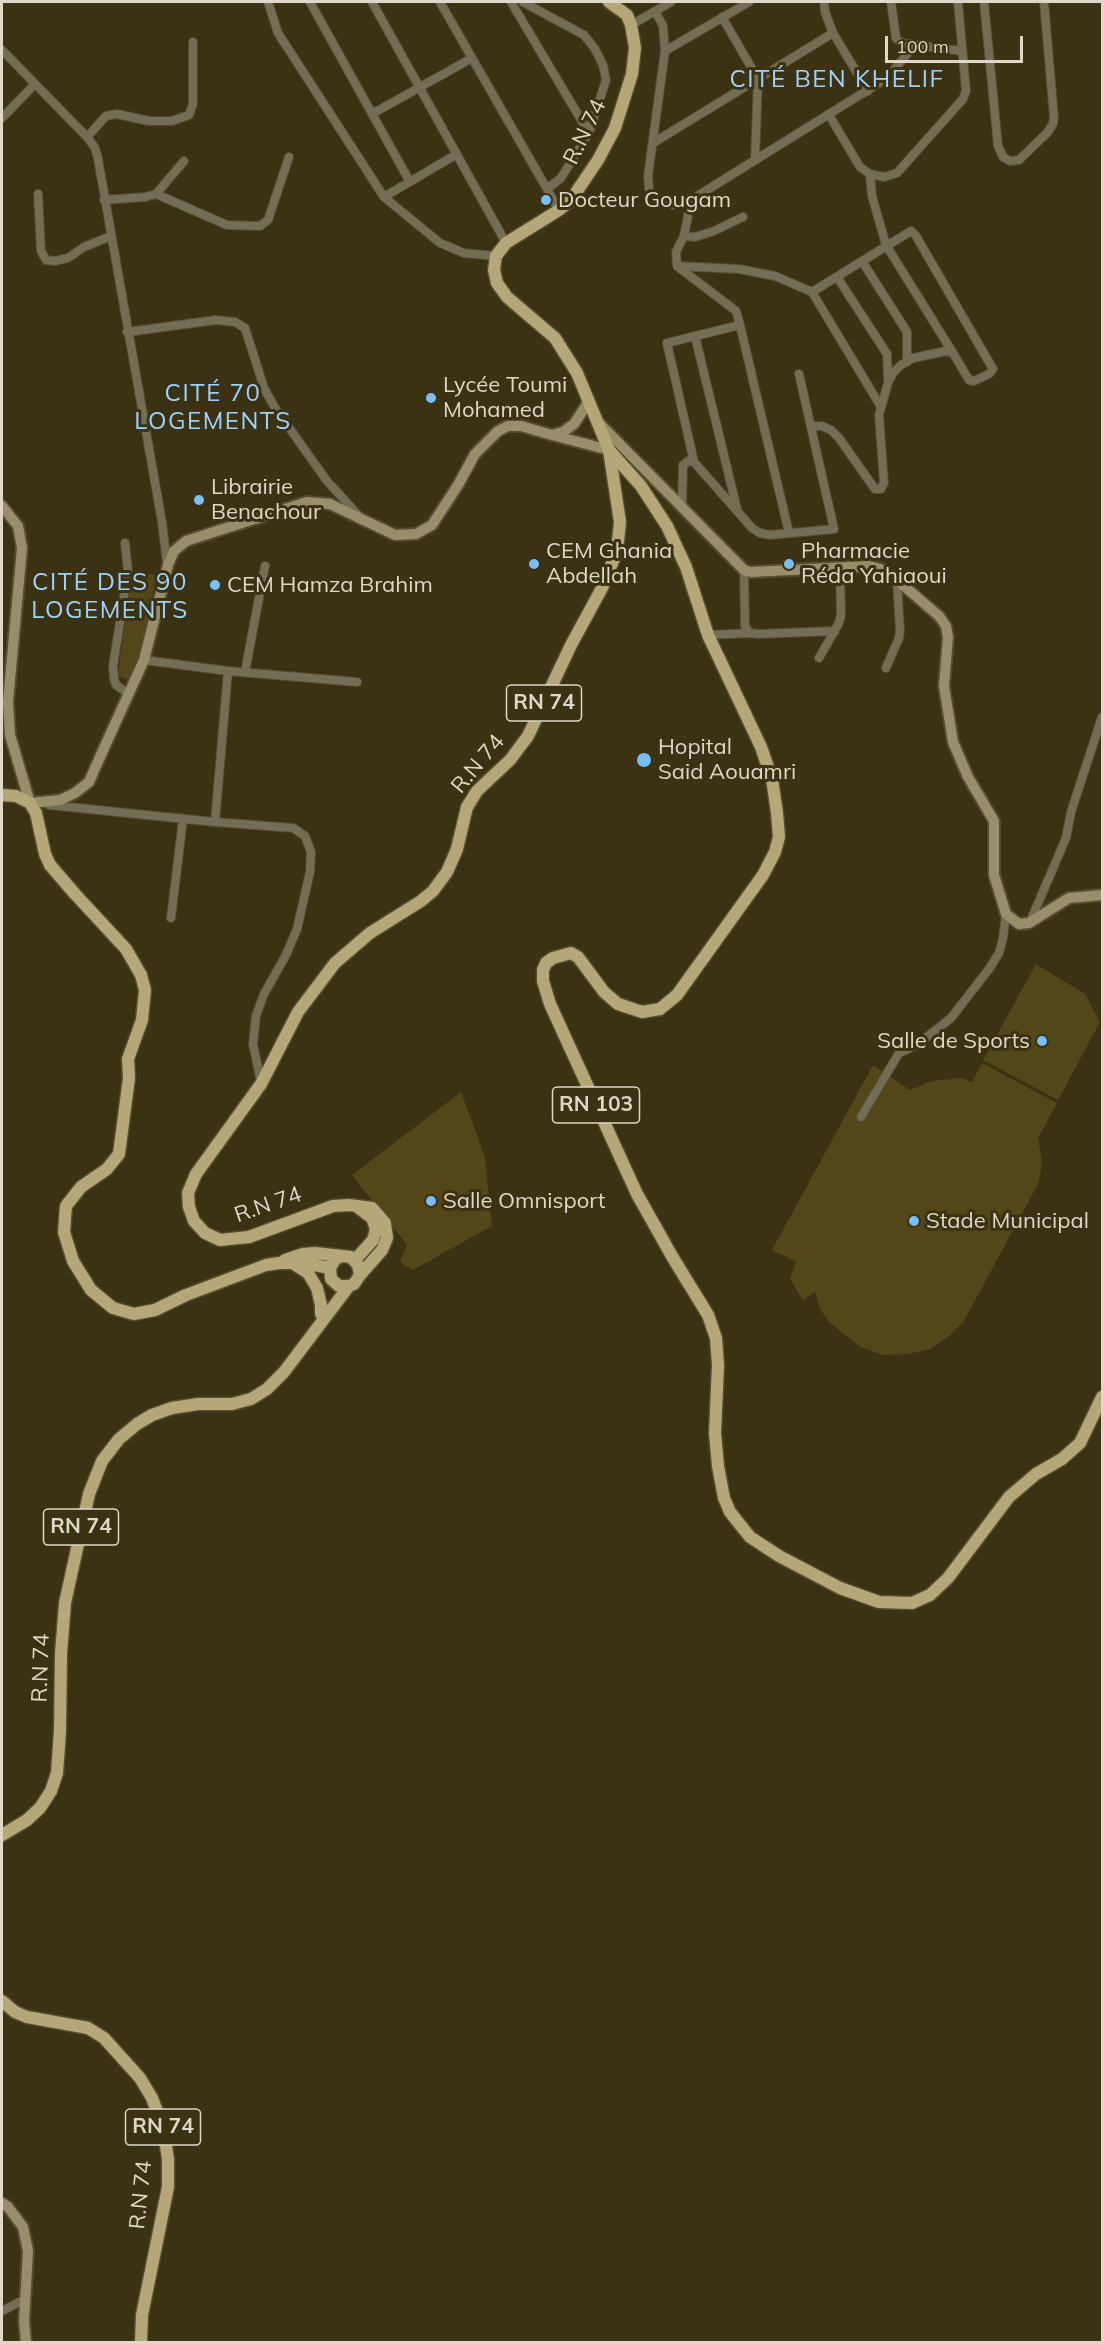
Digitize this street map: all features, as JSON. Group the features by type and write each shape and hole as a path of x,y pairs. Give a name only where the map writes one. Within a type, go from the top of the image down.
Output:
{"main road":[{"path":"609,2 627,15 631,25"},
{"name":"R.N 74","path":"2,1835 27,1820 40,1808 51,1791 57,1773 65,1603 89,1494 102,1461 119,1439 152,1415 172,1408 198,1404 232,1404 251,1399 267,1389 284,1372 349,1286 354,1284 382,1250 388,1230 382,1216 376,1210 355,1206 324,1208 249,1237 220,1240 205,1233 194,1221 189,1207 188,1193 196,1174 261,1084 298,1012 334,963 370,933 422,901 433,891 447,872 456,849 467,807 477,791 510,760 528,736 602,588 617,551 620,522 609,450 577,373 555,338 507,297 497,283 494,270 496,256 506,243 559,210 583,184 615,128 635,63 631,25"},
{"name":"RN 103","path":"609,450 641,486 667,526 687,567 708,635 761,747 772,779 779,837 764,875 677,995 660,1009 642,1012 618,1004 604,992 586,965 571,953 561,955 546,963 543,970 543,981 550,1004 637,1194 708,1315 716,1338 718,1365 715,1433 718,1466 724,1498 730,1512 750,1537 779,1556 840,1588 879,1602 912,1603 930,1595 948,1578 1009,1497 1036,1474 1062,1459 1080,1443 1102,1397"},
{"path":"2,795 16,796 30,802 36,813 45,854 50,865 126,949 141,975 145,990 142,1020 128,1059 129,1078 119,1154 107,1169 81,1187 66,1206 64,1232 74,1261 92,1290 113,1308 134,1314 156,1310 213,1284 266,1265 279,1263 293,1263 330,1273 339,1286 349,1286"},
{"path":"355,1206 372,1218 376,1229 373,1240 355,1260"},
{"path":"279,1263 290,1257 315,1252 351,1257 358,1264 360,1275"},
{"name":"R.N 74","path":"316,1329 330,1273 335,1259 340,1257"},
{"path":"293,1263 313,1280 320,1297 321,1314"},
{"name":"R.N 74","path":"2,2001 15,2012 27,2017 88,2028 104,2038 140,2078 152,2098 163,2127 168,2159 168,2187 142,2315 141,2343"}],"street":[{"path":"268,2 278,33 384,197 440,243 464,253 496,256"},
{"path":"310,2 410,182"},
{"path":"372,2 506,243"},
{"path":"440,2 559,210"},
{"path":"511,2 589,133"},
{"path":"523,2 584,35 596,49 606,80 589,133 561,178 548,188"},
{"path":"631,25 671,2"},
{"path":"665,51 748,2"},
{"path":"824,2 825,12 833,33 868,91"},
{"path":"891,2 896,38 901,43 962,51"},
{"path":"828,115 854,161 870,174 884,177 897,172 963,99 966,91 958,2"},
{"path":"984,2 998,146 1003,157 1010,161 1019,160 1048,132 1053,124 1044,2"},
{"path":"655,11 663,26 665,51 648,176 649,189 654,199 664,204 674,205 691,200 868,91 887,78 914,46"},
{"path":"722,17 758,79 755,160"},
{"path":"652,143 833,33"},
{"path":"87,137 106,116 117,114 149,121 172,121 189,116 193,104 193,42"},
{"path":"2,50 87,137 98,159 168,565"},
{"path":"372,114 472,58"},
{"path":"2,118 35,84"},
{"path":"384,197 457,154"},
{"path":"156,194 227,225 260,225 268,220 289,157"},
{"path":"104,200 156,194 184,160"},
{"path":"812,292 837,277 861,261 886,245 907,232 911,231 993,369 989,374 974,381 969,380 886,245 872,196 870,174"},
{"path":"38,194 41,250 46,260 55,261 68,258 84,247 111,236"},
{"path":"691,200 684,236 676,252 677,266 736,310 789,533"},
{"path":"684,236 695,237 714,231 743,217"},
{"path":"861,261 907,332 907,362"},
{"path":"677,266 739,269 775,276 812,292 881,406"},
{"path":"837,277 887,354 888,383"},
{"path":"127,332 216,320 235,322 245,328 264,388 275,408 327,481 363,519"},
{"path":"740,325 667,343 694,462 737,511 760,533 834,529 799,374"},
{"path":"695,336 737,511"},
{"path":"812,426 822,426 831,430 875,489 881,489 884,483 879,428 881,406 893,373 913,358 946,351 953,353"},
{"path":"552,435 563,432 574,424 589,401"},
{"path":"597,420 744,570 752,572 869,566 880,569 897,580 939,616 946,626 948,638 945,703 953,742 968,777 994,821 993,875 1006,914 1003,938 999,953 989,969 951,1018 917,1045 900,1053 861,1117"},
{"path":"30,802 60,800 75,793 88,782 144,660 168,565 174,551 186,541 307,502 330,504 394,535 416,534 432,525 475,454 487,440 508,426 521,426 609,450"},
{"path":"682,507 683,465 688,461 694,462"},
{"path":"2,506 18,526 22,548 8,702 10,735 30,802"},
{"path":"125,543 128,570 113,666 116,685 129,694"},
{"path":"245,672 265,566"},
{"path":"819,658 835,631 841,615 840,568"},
{"path":"744,570 744,626 750,633"},
{"path":"886,668 900,631 897,580"},
{"path":"708,635 835,631"},
{"path":"144,660 228,671 357,682"},
{"path":"215,822 228,671"},
{"path":"1029,923 1066,838 1071,812 1102,717"},
{"path":"30,802 183,819 293,828 305,836 311,852 310,872 297,929 286,955 264,994 256,1016 253,1044 261,1084"},
{"path":"171,918 183,819"},
{"path":"1006,914 1020,924 1029,923 1069,898 1102,895"},
{"path":"2,2203 8,2207 23,2227 28,2251 25,2299 26,2343"},
{"path":"2,2311 25,2299"}],"shaded area":[{"path":"131,572 157,575 138,660 129,680 118,676"},
{"name":"Salle de Sports","path":"1036,964 1085,994 1100,1022 1058,1100 983,1060"},
{"name":"Stade Municipal","path":"982,1063 1057,1103 1038,1138 1042,1163 1039,1182 964,1321 949,1336 930,1349 908,1354 883,1355 860,1347 829,1322 820,1309 815,1291 803,1301 790,1279 796,1262 772,1250 873,1065 910,1090 932,1081 961,1078 972,1082"},
{"name":"Salle Omnisport","path":"461,1092 485,1157 492,1226 413,1270 400,1262 407,1245 352,1175"}],"place":[{"name":"Docteur Gougam","path":"546,200"},
{"name":"Lycée Toumi Mohamed","path":"431,398"},
{"name":"Librairie Benachour","path":"199,500"},
{"name":"CEM Ghania Abdellah","path":"534,564"},
{"name":"Pharmacie Réda Yahiaoui","path":"789,564"},
{"name":"CEM Hamza Brahim","path":"215,585"},
{"name":"Hopital Said Aouamri","path":"644,760"},
{"name":"Salle de Sports","path":"1042,1041"},
{"name":"Salle Omnisport","path":"431,1201"},
{"name":"Stade Municipal","path":"914,1221"}],"district":[{"name":"CITÉ BEN KHELIF","path":"837,80"},
{"name":"CITÉ 70 LOGEMENTS","path":"213,408"},
{"name":"CITÉ DES 90 LOGEMENTS","path":"110,597"}]}
